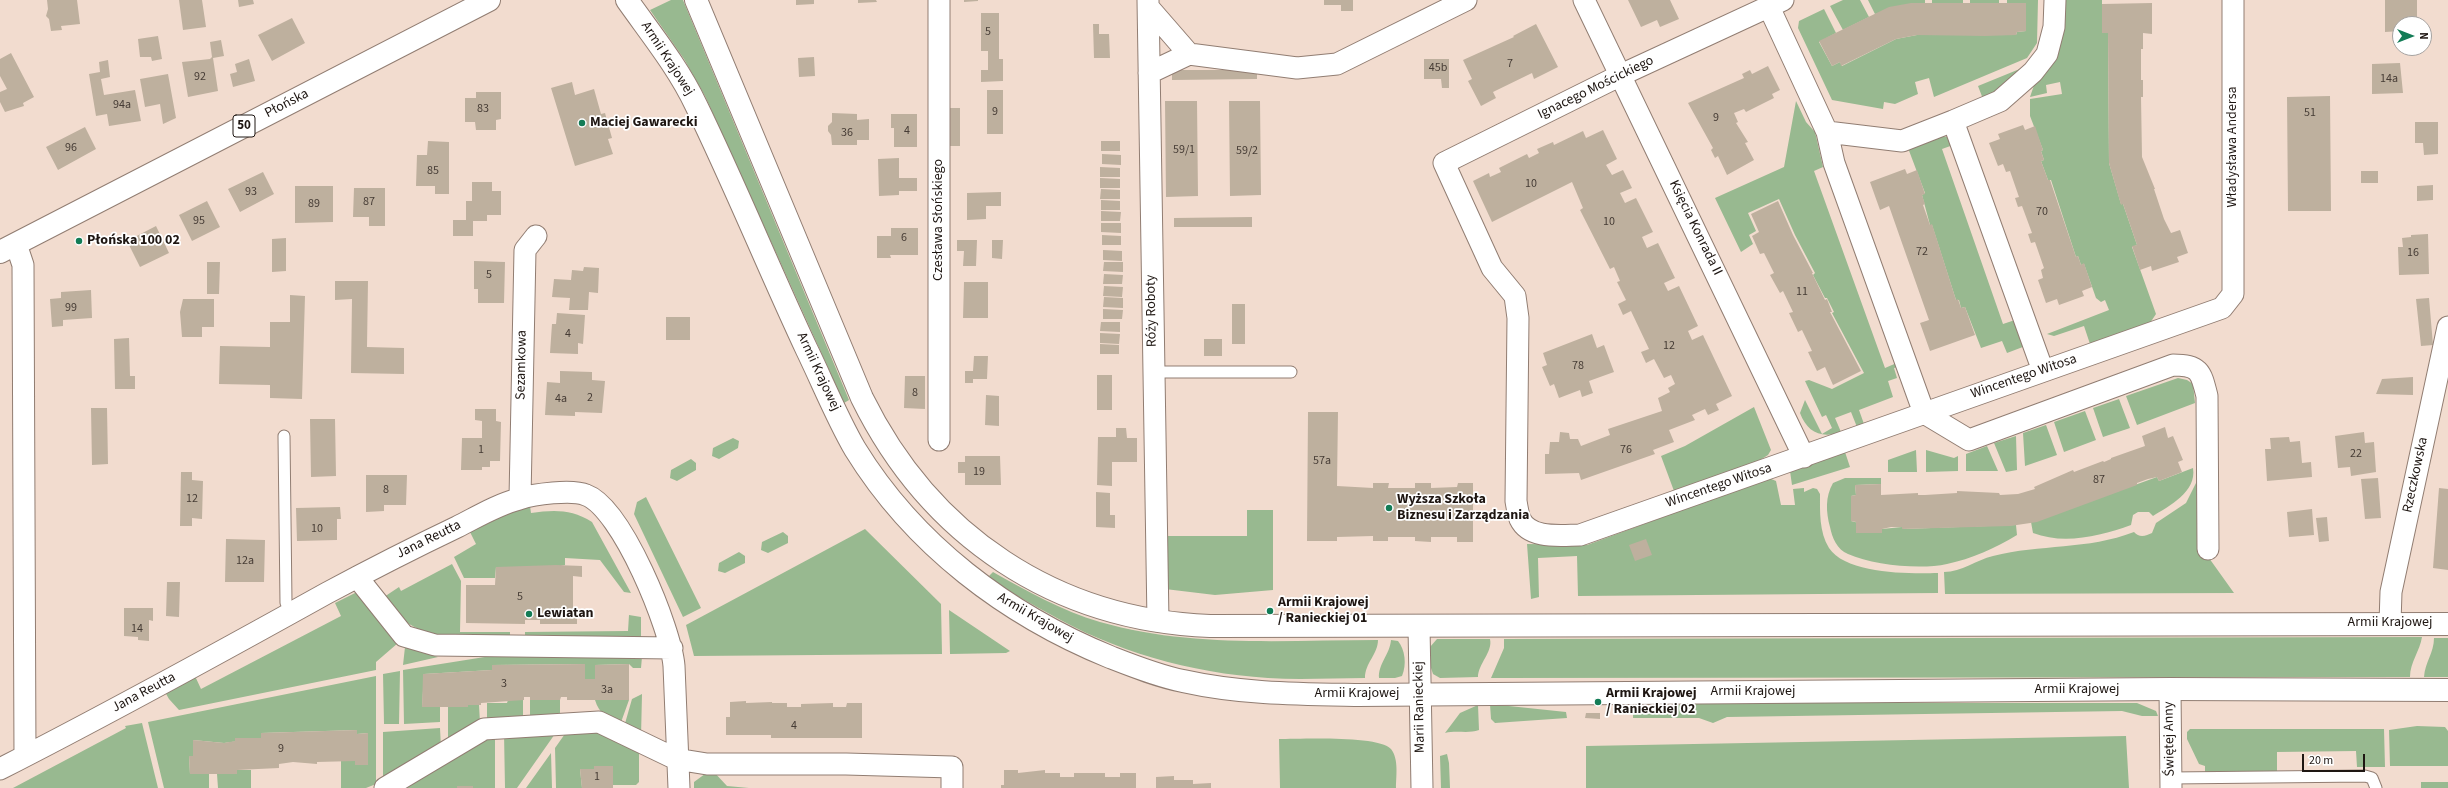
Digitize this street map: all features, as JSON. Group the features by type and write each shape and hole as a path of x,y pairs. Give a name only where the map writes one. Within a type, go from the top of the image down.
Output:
{"main road":[{"name":"Płońska","path":"8,248 489,0"},
{"name":"Armii Krajowej","path":"627,0 677,71 696,104 758,246 855,447 879,485 904,514 962,570 1000,600 1040,624 1098,652 1180,681 1228,689 1269,693 1357,695 1419,693 2170,689 2448,690"},
{"name":"Armii Krajowej","path":"696,0 862,398 878,430 898,462 949,518 985,549 1019,572 1057,591 1108,610 1158,622 1210,626 2448,624"}],"street":[{"name":"Czesława Słońskiego","path":"938,440 939,0"},
{"path":"1149,73 1189,54 1297,68 1337,64 1466,0"},
{"name":"Księcia Konrada II","path":"1584,0 1804,457"},
{"path":"1826,132 1902,141 2000,101 2033,72 2047,54 2054,27 2055,0"},
{"name":"Władysława Andersa","path":"2233,0 2233,294"},
{"path":"1776,3 1826,132 1834,163 1924,413 1969,440 2173,365 2186,365 2196,368 2202,376 2207,396 2208,549"},
{"name":"Ignacego Mościckiego","path":"1458,198 1444,163 1621,75 1776,3"},
{"name":"Róży Roboty","path":"1148,4 1158,622"},
{"path":"1148,4 1189,54"},
{"path":"1953,121 2044,370"},
{"name":"Wincentego Witosa","path":"1458,198 1492,268 1515,296 1518,318 1516,501 1520,520 1529,530 1545,534 1580,535 1804,457 2044,370 2222,308 2233,294"},
{"name":"Sezamkowa","path":"520,498 525,250 536,236"},
{"path":"8,248 23,264 25,756"},
{"name":"Rzeczkowska","path":"2390,623 2391,592 2444,363 2448,327"},
{"name":"Jana Reutta","path":"0,769 357,577 493,508 520,498 557,493 586,494 600,504 614,518 657,605 672,648 676,759 679,766 679,788"},
{"path":"357,577 404,636 435,645 672,648"},
{"name":"Marii Ranieckiej","path":"1419,626 1419,693 1422,788"},
{"name":"Świętej Anny","path":"2170,689 2171,783"},
{"path":"385,788 484,729 599,722 676,759 707,764 846,764 952,767 952,788"}],"lane":[{"path":"1153,372 1291,372"},
{"path":"284,436 286,602"},
{"path":"2171,783 2364,776 2372,778 2376,788"}],"green space":[{"path":"671,0 683,0 849,400 844,403 705,96 684,59 650,10"},
{"path":"1843,0 1860,0 1869,17 1843,30 1830,6"},
{"path":"1868,0 1925,0 1925,3 1875,14"},
{"path":"1932,0 1963,0 1963,3 1932,3"},
{"path":"1970,0 1999,0 1999,3 1970,3"},
{"path":"2007,0 2038,0 2037,43 2027,58 1934,97 1929,78 1915,82 1918,94 1895,104 1884,102 1883,109 1832,100 1798,28 1799,21 1824,9 1836,33 1819,42 1832,66 1840,62 1842,66 1896,39 1917,35 2016,35 2017,32 2026,31 2026,4 2007,3"},
{"path":"2063,0 2102,0 2102,33 2108,33 2109,163 2121,204 2123,204 2137,245 2132,247 2156,314 2150,323 2090,344 2084,326 2054,336 2047,334 2109,310 2105,300 2101,302 2096,298 2084,264 2081,265 2078,256 2076,257 2051,180 2048,180 2041,161 2044,160 2041,151 2043,150 2030,116 2030,99 2062,94 2060,82 2046,85 2047,93 2030,97"},
{"path":"2027,66 2000,90 1983,99 1978,86"},
{"path":"1796,101 1806,122 1815,132 1823,167 1814,171 1885,368 1899,362 1901,366 1894,368 1897,378 1888,381 1893,397 1859,410 1864,424 1857,427 1851,412 1835,418 1841,432 1827,435 1821,434 1811,429 1803,420 1800,413 1805,400 1822,434 1832,428 1826,415 1822,417 1805,381 1809,380 1832,389 1864,373 1832,313 1834,312 1827,298 1825,298 1813,275 1815,273 1795,235 1779,199 1748,213 1756,231 1749,235 1753,244 1741,252 1715,198 1784,167"},
{"path":"1941,136 1948,137 1956,144 1942,149 2003,324 2018,319 2028,345 2007,353 2002,341 1981,348 1965,307 1961,308 1959,300 1956,300 1932,225 1930,225 1922,195 1925,193 1908,148"},
{"path":"2178,378 2187,380 2193,384 2195,403 2137,425 2126,396"},
{"path":"2119,399 2130,428 2103,437 2093,408"},
{"path":"1754,407 1771,450 1768,455 1757,462 1674,491 1661,456 1685,446"},
{"path":"2085,411 2096,440 2064,452 2054,422"},
{"path":"2046,425 2057,455 2025,466 2023,433"},
{"path":"2016,436 2017,470 2006,472 1994,443"},
{"path":"733,438 739,441 738,448 719,459 712,456 713,448"},
{"path":"1987,446 1998,471 1966,471 1966,454"},
{"path":"1916,450 1917,472 1888,472 1888,460"},
{"path":"1926,450 1954,458 1958,456 1958,471 1926,472"},
{"path":"1845,452 1850,467 1792,485 1790,471"},
{"path":"691,459 696,463 696,470 677,481 670,478 671,470"},
{"path":"2193,468 2191,484 2174,503 2153,516 2149,512 2138,512 2133,515 2131,525 2095,536 2070,539 2045,537 2033,533 2031,522 2157,477 2159,481"},
{"path":"2199,477 2204,551 2234,593 1945,594 1944,572 1957,570 1993,556 2011,552 2099,542 2134,532 2140,536 2150,534 2152,533 2156,523 2186,503"},
{"path":"1769,478 1776,481 1781,505 1795,505 1793,489 1804,488 1804,492 1813,488 1817,489 1820,494 1823,535 1829,548 1837,557 1863,568 1879,571 1938,573 1938,593 1578,596 1577,556 1538,558 1539,597 1531,599 1527,544 1587,545"},
{"path":"1845,478 1881,478 1881,484 1855,485 1856,495 1851,496 1851,521 1882,529 1902,527 1903,529 2016,525 2017,535 1992,549 1974,556 1956,562 1936,566 1924,567 1883,564 1858,558 1844,552 1838,546 1832,535 1828,516 1827,499 1830,488 1833,483"},
{"path":"646,497 701,608 683,617 634,514 637,502"},
{"path":"530,506 531,513 555,511 570,513 592,522 631,593 624,592 600,560 565,558 565,565 556,567 496,567 495,578 464,578 454,557 476,544 470,532 498,517"},
{"path":"1247,510 1273,510 1273,590 1215,595 1165,589 1164,536 1247,536"},
{"path":"865,529 941,604 942,654 694,656 686,625"},
{"path":"783,532 788,536 788,543 768,553 761,550 762,542"},
{"path":"739,552 745,556 745,563 725,573 718,571 719,563"},
{"path":"452,564 461,581 460,632 510,632 510,638 456,637 424,631 409,624 395,613 384,597 399,587 401,591"},
{"path":"993,572 1045,600 1072,612 1100,622 1134,630 1169,636 1238,641 1378,640 1376,650 1367,668 1365,678 1280,679 1210,671 1153,658 1098,638 1072,626 1010,591 989,576"},
{"path":"357,592 398,643 376,662 376,670 179,710 165,692 195,676 201,689 341,616 335,603"},
{"path":"949,610 1010,651 1006,653 950,654"},
{"path":"629,615 641,617 641,642 525,639 525,632 628,631"},
{"path":"2422,637 2410,672 2410,677 1491,678 1504,648 1504,639"},
{"path":"2434,638 2448,638 2448,677 2424,677 2433,648"},
{"path":"1437,639 1490,639 1488,653 1480,667 1478,677 1440,678 1433,674 1431,668 1430,647"},
{"path":"1391,640 1398,641 1402,649 1405,662 1404,671 1402,676 1395,678 1379,678 1380,668 1389,650"},
{"path":"405,647 438,657 403,665"},
{"path":"491,656 642,657 641,668 633,668 629,664 595,665 595,679 585,679 584,664 492,665 492,670 424,674 422,707 440,707 440,722 404,724 403,670"},
{"path":"400,671 399,724 384,724 383,674"},
{"path":"376,676 376,784 366,788 341,788 341,761 355,761 355,765 368,765 368,733 357,734 357,730 261,733 261,738 224,743 193,740 193,756 189,756 190,774 209,774 209,788 164,788 148,722"},
{"path":"642,694 641,737 624,727 632,699"},
{"path":"508,700 523,700 523,721 487,722 487,703 507,703"},
{"path":"530,700 560,700 560,719 530,720"},
{"path":"595,700 629,700 620,725 608,718 599,709"},
{"path":"1692,703 2137,703 2156,711 2158,716 2142,716 2122,711 1727,717 1713,723 1699,718 1633,718 1633,713"},
{"path":"1490,704 1566,712 1567,718 1495,723 1491,719"},
{"path":"479,705 480,723 448,744 448,707"},
{"path":"1478,705 1479,730 1471,732 1445,733 1460,713"},
{"path":"142,723 158,788 13,788 126,728 125,726"},
{"path":"2417,726 2445,727 2448,731 2448,766 2390,766 2389,730"},
{"path":"440,728 441,748 383,781 383,732"},
{"path":"599,729 639,749 639,782 636,785 613,785 613,766 595,766 594,769 580,769 582,788 556,788 555,748 567,731"},
{"path":"2190,729 2384,729 2385,767 2357,767 2356,751 2277,752 2277,771 2205,772 2205,766 2199,764 2187,739 2187,732"},
{"path":"557,731 517,788 505,788 504,733"},
{"path":"495,734 495,788 458,786 457,788 394,788"},
{"path":"2126,736 2129,788 1586,788 1586,746"},
{"path":"1320,738 1356,740 1384,745 1391,749 1394,753 1396,788 1280,788 1279,739"},
{"path":"551,753 552,788 526,788"},
{"path":"1447,754 1449,763 1450,788 1441,788 1440,756"},
{"path":"237,770 251,770 251,788 218,788 217,774"},
{"path":"709,771 713,771 727,786 749,788 694,788 694,782"},
{"path":"2421,782 2448,782 2448,788 2421,788"}],"building":[{"path":"47,0 77,0 80,24 61,26 62,30 51,31 49,19 46,16 48,9"},
{"path":"179,0 202,0 206,27 183,30"},
{"path":"238,0 253,0 254,4 239,7"},
{"path":"796,0 814,0 814,4 796,5"},
{"path":"858,0 876,0 877,2 858,3"},
{"path":"964,0 978,0 978,1 964,2"},
{"path":"1324,0 1353,0 1353,11 1341,11 1341,5 1324,5"},
{"path":"1628,0 1670,0 1679,19 1660,27 1657,20 1641,27"},
{"path":"2385,0 2417,0 2417,16 2392,16 2392,32 2385,32"},
{"path":"1911,3 2026,3 2026,31 2017,32 2016,35 1917,35 1896,39 1841,66 1840,62 1832,66 1819,41 1889,7"},
{"path":"2152,3 2152,34 2143,33 2143,49 2141,49 2141,80 2143,80 2143,97 2141,97 2142,157 2155,189 2164,219 2171,233 2180,230 2188,253 2177,257 2179,262 2152,271 2151,266 2140,270 2132,246 2137,245 2123,204 2121,205 2109,163 2108,33 2102,33 2102,4"},
{"path":"981,13 999,13 999,59 1003,59 1003,81 981,82 981,70 988,70 988,51 981,51"},
{"path":"292,18 305,43 272,61 258,35"},
{"path":"1093,24 1099,24 1099,34 1109,34 1110,58 1094,58"},
{"path":"1536,24 1558,67 1534,79 1532,73 1493,92 1496,98 1481,106 1468,81 1472,79 1463,60 1514,37 1513,36"},
{"path":"158,36 162,59 152,61 151,57 140,57 138,39"},
{"path":"221,40 224,56 213,58 218,91 188,97 182,62 210,59 212,57 210,42"},
{"path":"11,53 34,97 23,103 24,106 5,112 0,102 0,92 7,89 0,76 0,59"},
{"path":"814,57 815,76 799,77 798,58"},
{"path":"249,59 255,81 233,87 230,74 237,72 235,64"},
{"path":"1424,59 1449,59 1449,88 1442,88 1441,79 1424,79"},
{"path":"108,60 110,77 101,79 104,95 135,90 141,121 109,126 107,114 96,116 89,74 100,72 99,62"},
{"path":"2400,63 2403,93 2372,94 2372,64"},
{"path":"1768,66 1780,90 1772,94 1774,98 1746,112 1744,109 1734,113 1738,122 1736,123 1748,142 1745,143 1754,160 1727,175 1718,156 1715,158 1711,150 1713,148 1688,103 1744,78 1742,74 1750,70 1752,74"},
{"path":"1172,70 1257,70 1257,79 1172,80"},
{"path":"168,74 176,118 163,124 160,104 145,107 140,79"},
{"path":"572,82 575,95 594,89 601,114 605,113 612,138 608,139 613,154 575,166 551,88"},
{"path":"987,90 1003,90 1003,134 987,134"},
{"path":"476,92 501,92 501,119 496,120 496,130 476,130 475,122 465,122 465,98 476,98"},
{"path":"2330,96 2331,211 2288,211 2287,97"},
{"path":"1165,101 1197,101 1198,196 1166,197"},
{"path":"1229,101 1260,101 1261,195 1230,196"},
{"path":"950,108 960,108 960,146 950,146"},
{"path":"832,113 857,114 857,120 869,119 869,140 857,140 857,145 832,145 828,126 832,122"},
{"path":"891,114 917,114 917,147 894,147 894,128 891,128"},
{"path":"2415,122 2438,122 2438,154 2424,155 2423,143 2415,143"},
{"path":"2023,125 2025,130 2035,126 2043,150 2041,151 2044,160 2041,161 2048,180 2050,180 2076,257 2078,256 2081,265 2084,263 2092,287 2082,291 2084,296 2059,305 2057,299 2046,303 2038,280 2043,278 2041,270 2044,268 2035,242 2031,243 2028,234 2032,233 2022,206 2018,207 2015,198 2019,197 2010,171 2006,172 2003,164 1998,166 1989,143 2000,139 1998,134"},
{"path":"85,127 96,149 58,170 46,147"},
{"path":"1603,130 1617,159 1606,165 1612,175 1623,170 1632,188 1620,193 1625,203 1636,198 1653,232 1642,237 1647,248 1658,243 1675,278 1664,283 1668,291 1679,286 1698,326 1688,331 1692,340 1703,335 1732,396 1716,404 1719,410 1708,415 1705,409 1692,415 1695,420 1669,430 1674,442 1653,450 1655,454 1581,480 1579,473 1545,474 1545,454 1549,454 1550,442 1559,442 1560,432 1569,433 1570,439 1578,439 1581,446 1610,435 1608,429 1662,411 1658,398 1670,392 1668,388 1675,384 1671,375 1664,378 1654,359 1646,363 1641,352 1649,349 1631,311 1623,315 1618,304 1626,300 1617,282 1620,281 1614,267 1610,269 1580,210 1583,208 1572,182 1492,222 1473,181 1489,173 1490,177 1501,172 1499,168 1527,154 1529,158 1539,153 1537,149 1553,142 1554,145 1583,131 1586,138"},
{"path":"428,141 449,142 449,194 435,194 435,186 416,186 417,155 427,155"},
{"path":"1101,141 1120,141 1120,151 1101,151"},
{"path":"1102,154 1121,155 1121,165 1102,164"},
{"path":"899,158 899,178 917,178 917,191 899,191 899,195 879,196 878,159"},
{"path":"1100,167 1120,168 1120,177 1100,177"},
{"path":"1905,169 1907,174 1917,170 1925,194 1922,195 1925,204 1923,205 1930,225 1932,224 1956,300 1958,299 1961,308 1965,307 1975,335 1930,351 1920,323 1929,320 1889,206 1880,210 1870,182"},
{"path":"2361,171 2378,171 2378,183 2361,183"},
{"path":"263,172 274,194 240,212 228,189"},
{"path":"1100,178 1120,179 1120,188 1100,188"},
{"path":"472,182 492,182 492,191 501,191 501,215 487,215 487,221 473,221 473,236 453,236 453,220 466,220 466,201 472,201"},
{"path":"2433,185 2433,200 2417,201 2417,186"},
{"path":"295,186 333,186 333,222 295,223"},
{"path":"354,188 385,188 385,226 369,226 369,217 353,217"},
{"path":"1101,189 1120,190 1120,199 1100,199"},
{"path":"1001,192 1001,206 986,206 986,219 967,220 967,193"},
{"path":"1101,200 1120,201 1120,210 1101,210"},
{"path":"207,201 220,227 192,241 179,215"},
{"path":"1778,201 1825,300 1827,299 1832,312 1830,312 1861,371 1833,385 1825,367 1817,371 1808,352 1812,351 1802,330 1798,332 1789,313 1793,312 1783,291 1780,293 1770,275 1774,273 1764,253 1760,254 1752,236 1759,232 1751,214"},
{"path":"1101,211 1121,212 1120,221 1101,221"},
{"path":"1252,217 1252,227 1174,227 1174,218"},
{"path":"1101,223 1121,223 1121,233 1101,232"},
{"path":"156,226 169,253 140,267 127,241"},
{"path":"891,228 918,228 918,255 890,255 891,258 877,258 877,236 891,236"},
{"path":"2428,234 2429,274 2399,275 2398,247 2403,247 2402,238 2411,237 2411,235"},
{"path":"1102,235 1121,236 1121,245 1102,245"},
{"path":"286,238 286,271 272,272 272,239"},
{"path":"957,240 977,240 976,266 963,266 964,251 957,251"},
{"path":"992,240 1003,240 1002,259 992,258"},
{"path":"1103,250 1122,251 1122,261 1103,260"},
{"path":"474,261 505,262 504,303 478,303 478,289 474,289"},
{"path":"207,262 220,262 219,294 207,294"},
{"path":"1104,262 1123,262 1123,272 1103,271"},
{"path":"584,267 599,268 598,293 589,292 588,310 569,310 570,298 552,297 554,279 571,280 572,270 583,271"},
{"path":"1104,274 1123,275 1122,284 1103,284"},
{"path":"335,281 368,281 367,347 404,348 404,374 351,373 352,299 335,300"},
{"path":"964,282 988,282 988,318 963,318"},
{"path":"1104,286 1123,287 1122,297 1103,296"},
{"path":"91,290 92,318 63,320 63,326 52,327 50,299 61,298 61,292"},
{"path":"290,295 305,296 302,399 270,398 270,385 219,384 220,346 270,347 270,322 290,322"},
{"path":"1104,297 1123,298 1123,308 1103,307"},
{"path":"2429,298 2433,345 2421,346 2416,299"},
{"path":"183,299 214,299 214,327 202,327 202,337 182,337 180,312"},
{"path":"1232,304 1245,304 1245,344 1232,344"},
{"path":"1103,309 1123,310 1122,319 1103,319"},
{"path":"557,313 585,315 583,344 578,343 578,354 550,353 552,324 556,324"},
{"path":"666,317 690,317 690,340 666,340"},
{"path":"1101,322 1120,322 1120,332 1100,331"},
{"path":"1100,333 1120,334 1119,344 1100,343"},
{"path":"1592,334 1597,348 1604,345 1614,372 1589,381 1593,393 1582,397 1580,390 1559,398 1554,384 1550,386 1542,367 1547,365 1543,353"},
{"path":"129,338 130,376 135,376 135,389 115,389 114,339"},
{"path":"1204,339 1222,339 1222,356 1204,356"},
{"path":"1100,344 1119,345 1119,354 1100,354"},
{"path":"974,356 988,356 987,379 973,379 973,383 965,383 965,371 973,371"},
{"path":"560,371 592,372 592,380 605,381 602,413 575,412 575,416 545,415 547,382 560,383"},
{"path":"1097,375 1112,375 1112,410 1097,410"},
{"path":"905,376 925,376 925,409 904,408"},
{"path":"2413,377 2413,395 2376,394 2382,379"},
{"path":"986,395 999,396 999,426 985,425"},
{"path":"91,408 107,408 108,464 92,465"},
{"path":"475,409 496,409 496,421 501,422 500,461 490,461 490,467 482,467 482,470 461,470 462,438 482,438 482,421 475,420"},
{"path":"1308,412 1338,412 1337,486 1373,488 1373,483 1389,483 1388,488 1415,488 1415,483 1431,483 1431,488 1457,487 1458,483 1473,483 1473,542 1457,542 1457,537 1431,537 1431,542 1415,541 1415,537 1388,537 1388,541 1373,541 1373,536 1337,537 1337,541 1307,541"},
{"path":"310,419 335,419 336,476 311,477"},
{"path":"2165,427 2168,438 2173,436 2183,460 2178,462 2182,472 2159,481 2157,477 2148,479 2137,483 2137,485 2037,522 2010,526 1902,529 1902,527 1891,527 1882,529 1882,533 1856,533 1856,522 1851,521 1851,496 1856,495 1855,485 1881,484 1881,495 1918,493 1918,495 1925,495 1957,493 1957,491 1999,493 2000,495 2018,494 2035,489 2034,487 2073,470 2074,472 2103,461 2104,462 2145,446 2142,436"},
{"path":"1116,428 1126,428 1127,438 1137,438 1137,462 1112,462 1112,486 1097,485 1098,437 1116,437"},
{"path":"2364,432 2365,443 2374,442 2376,472 2351,476 2350,467 2338,468 2335,436"},
{"path":"2289,437 2290,442 2300,441 2302,463 2311,462 2312,477 2267,481 2265,449 2271,449 2270,438"},
{"path":"965,456 1000,456 1001,485 965,485 965,473 958,473 958,462 965,462"},
{"path":"181,472 192,472 192,480 203,481 202,519 192,518 192,526 180,526"},
{"path":"366,475 407,475 406,505 384,505 384,511 366,512"},
{"path":"2378,478 2381,518 2365,519 2361,479"},
{"path":"2439,488 2448,489 2448,570 2433,568"},
{"path":"1096,492 1110,493 1110,515 1115,515 1115,528 1096,527"},
{"path":"340,507 341,519 337,519 337,540 297,541 296,508"},
{"path":"2312,509 2314,535 2289,537 2287,512"},
{"path":"2327,517 2329,541 2319,542 2316,518"},
{"path":"226,539 265,540 264,582 225,582"},
{"path":"1646,539 1652,555 1635,561 1629,545"},
{"path":"556,565 582,566 582,577 573,576 573,608 577,608 577,624 540,624 540,620 525,620 525,624 466,623 466,585 495,585 496,567"},
{"path":"167,582 180,582 179,617 166,616"},
{"path":"124,608 153,608 153,621 149,620 149,641 138,640 138,637 124,636"},
{"path":"585,664 585,679 595,679 595,665 629,664 629,700 567,700 567,697 561,697 560,700 530,700 530,697 524,697 524,700 481,703 481,705 468,705 468,707 422,707 423,674 492,670 492,665"},
{"path":"746,701 746,703 787,703 787,707 801,707 801,704 833,703 833,707 846,707 847,703 862,703 862,738 771,738 771,735 726,735 726,717 730,717 730,702"},
{"path":"1586,713 1600,713 1600,719 1585,718"},
{"path":"357,730 357,734 368,733 368,765 355,765 355,761 317,762 317,764 293,762 279,764 279,768 237,770 237,774 190,774 189,756 193,756 193,740 224,743 235,741 235,738 261,738 261,733"},
{"path":"594,766 613,766 613,788 582,788 580,769 594,769"},
{"path":"1004,770 1018,770 1018,773 1045,770 1045,773 1060,773 1060,777 1074,777 1074,773 1105,773 1105,777 1120,777 1120,773 1136,773 1136,788 1001,788 1001,785 1004,785"},
{"path":"1174,776 1174,780 1193,780 1193,784 1211,783 1211,788 1156,788 1156,777"},
{"path":"457,786 473,786 473,788 457,788"}],"place":[{"name":"Maciej Gawarecki","path":"582,123"},
{"name":"Płońska 100 02","path":"79,241"},
{"name":"Wyższa Szkoła Biznesu i Zarządzania","path":"1389,508"},
{"name":"Armii Krajowej / Ranieckiej 01","path":"1270,611"},
{"name":"Lewiatan","path":"529,614"},
{"name":"Armii Krajowej / Ranieckiej 02","path":"1598,702"}]}
